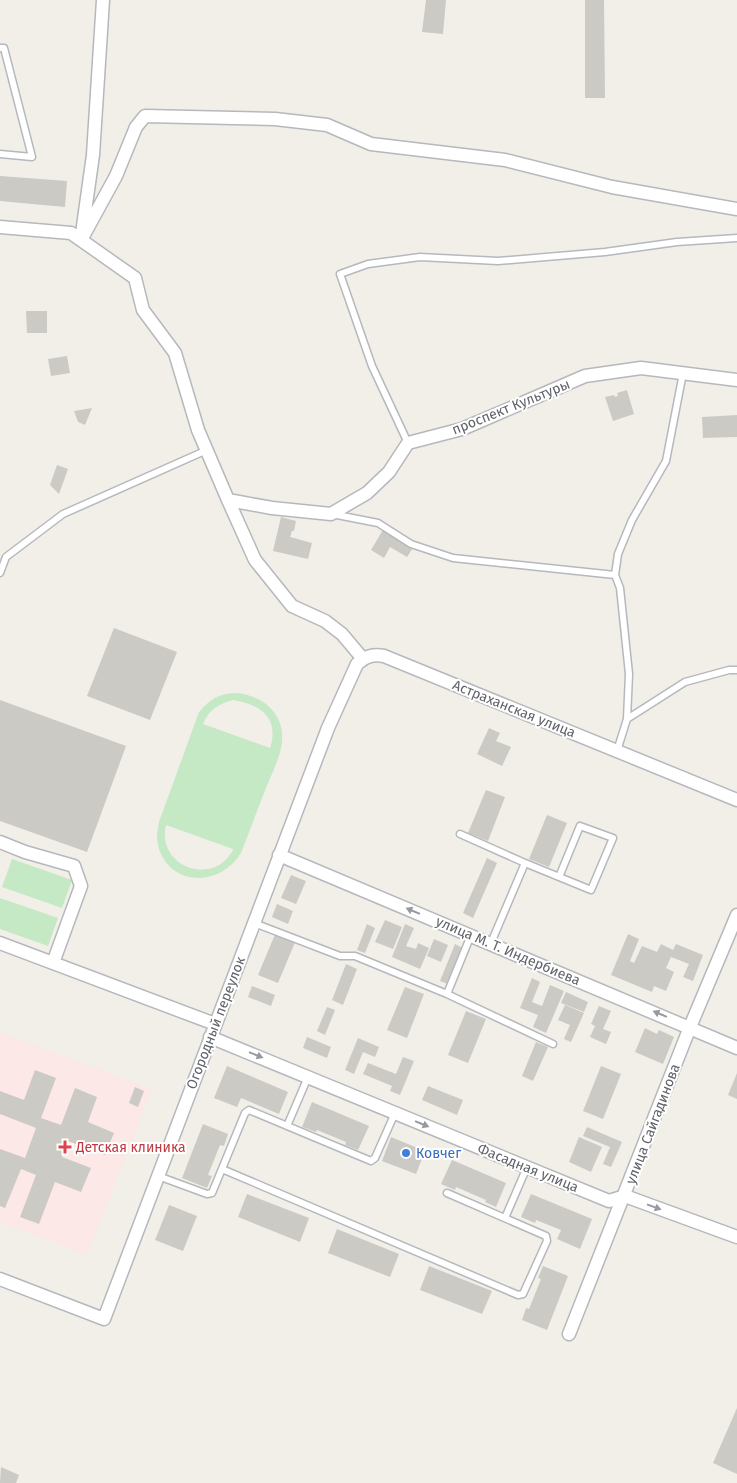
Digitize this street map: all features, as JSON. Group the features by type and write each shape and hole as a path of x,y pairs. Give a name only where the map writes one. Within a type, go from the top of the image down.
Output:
{"street":[{"path":"82,240 93,155 103,0"},
{"path":"82,240 116,176 136,127 145,116 275,119 327,125 370,144 505,160 612,187 737,209"},
{"path":"0,227 71,233 135,278 143,310 175,353 198,430 255,560 292,606 325,621 342,634 363,659"},
{"name":"проспект Культуры","path":"408,443 462,429 585,376 640,368 737,380"},
{"path":"228,500 272,508 331,514 367,493 390,472 408,443"},
{"name":"Астраханская улица","path":"363,659 376,655 384,656 737,800"},
{"name":"Огородный переулок","path":"0,1279 104,1319 328,728 357,664 363,659"},
{"path":"0,842 25,852 74,866 81,886 53,963"},
{"name":"улица М. Т. Индербиева","path":"280,855 737,1048"},
{"name":"улица Сайгадинова","path":"569,1334 690,1027 737,915"},
{"path":"0,944 216,1024"},
{"name":"Фасадная улица","path":"210,1037 609,1201 625,1196 737,1237"}],"lane":[{"path":"0,48 4,48 32,157 0,154"},
{"path":"408,443 372,366 340,274 368,264 420,257 498,261 605,252 677,242 737,238"},
{"path":"617,751 627,719 630,674 620,588 615,575 618,554 632,520 666,461 683,373"},
{"path":"0,573 6,558 63,514 206,450"},
{"path":"331,514 378,523 411,544 453,558 615,575"},
{"path":"627,719 685,682 729,670 737,670"},
{"path":"460,834 525,863 559,877 591,890 613,838 580,826 559,877"},
{"path":"491,943 525,863"},
{"path":"253,923 340,956 355,956 447,994 553,1044"},
{"path":"447,994 471,935"},
{"path":"288,1126 308,1077"},
{"path":"158,1176 210,1194 214,1191 246,1111 252,1110 371,1161 375,1158 395,1113"},
{"path":"505,1218 527,1167"},
{"path":"222,1170 521,1295 525,1292 547,1238 544,1234 447,1193"}],"shaded area":[{"name":"Детская клиника","path":"0,1032 152,1089 87,1255 0,1222"}],"green space":[{"path":"236,693 255,697 270,707 276,714 282,732 281,748 241,853 231,865 218,874 205,877 191,877 179,873 168,865 160,853 157,837 159,822 199,712 215,698","holes":["233,700 252,705 265,714 272,728 270,748 203,724 208,714 215,708","166,825 233,849 233,850 224,862 213,868 200,870 188,867 169,852 165,839"]},
{"path":"12,859 72,880 62,908 2,887"},
{"path":"0,898 58,918 48,946 0,929"}],"building":[{"path":"426,0 446,0 443,34 422,32"},
{"path":"585,0 604,0 605,98 585,98"},
{"path":"0,176 67,181 65,207 0,201"},
{"path":"26,311 47,311 47,333 27,333"},
{"path":"67,356 70,373 51,376 48,359"},
{"path":"627,390 634,414 613,421 605,397 614,395 615,397 618,396 617,393"},
{"path":"92,408 85,425 78,422 74,411"},
{"path":"737,415 737,437 703,438 702,417"},
{"path":"57,465 68,469 59,494 50,485"},
{"path":"281,517 296,521 294,531 292,531 290,537 312,543 308,559 273,551"},
{"path":"384,528 414,546 407,557 390,547 384,558 371,550"},
{"path":"114,628 177,652 150,720 87,696"},
{"path":"0,700 126,746 87,852 0,821"},
{"path":"489,728 500,733 496,741 511,747 502,766 477,754"},
{"path":"486,790 505,797 488,841 468,833"},
{"path":"547,815 567,823 549,867 529,859"},
{"path":"487,858 497,863 473,918 463,913"},
{"path":"291,875 306,881 296,904 281,898"},
{"path":"277,904 293,911 288,924 272,917"},
{"path":"385,920 402,927 393,949 375,942"},
{"path":"367,924 375,928 365,953 357,950"},
{"path":"405,924 414,928 406,946 416,949 418,943 429,948 420,969 392,957"},
{"path":"276,932 296,940 278,983 258,975"},
{"path":"628,934 639,939 630,961 634,963 642,946 657,952 661,944 673,950 676,944 703,955 693,981 683,977 689,964 671,957 666,968 674,972 666,991 654,986 652,992 611,975"},
{"path":"434,939 448,945 441,962 427,956"},
{"path":"455,944 463,948 448,984 440,981"},
{"path":"346,964 357,969 343,1005 332,1000"},
{"path":"532,978 540,982 532,1002 542,1006 550,985 564,991 546,1033 533,1027 538,1015 520,1008"},
{"path":"252,986 275,995 271,1006 248,997"},
{"path":"405,987 424,994 407,1038 387,1030"},
{"path":"566,992 588,1002 584,1012 561,1003"},
{"path":"565,1005 584,1013 571,1042 564,1039 570,1025 558,1020"},
{"path":"599,1006 611,1011 603,1029 611,1032 606,1044 590,1037 595,1026 591,1024"},
{"path":"327,1007 335,1010 325,1035 317,1031"},
{"path":"466,1011 486,1019 468,1063 448,1055"},
{"path":"645,1028 657,1034 659,1030 674,1037 663,1064 635,1052"},
{"path":"307,1037 331,1047 327,1058 303,1048"},
{"path":"358,1038 379,1047 375,1057 363,1052 354,1074 345,1070"},
{"path":"536,1042 548,1047 533,1081 522,1076"},
{"path":"403,1057 414,1061 400,1095 390,1091 392,1086 363,1074 368,1063 396,1074"},
{"path":"227,1066 288,1092 279,1114 241,1098 237,1107 214,1098"},
{"path":"601,1066 621,1074 603,1119 583,1111"},
{"path":"35,1070 56,1078 41,1118 61,1125 75,1088 97,1097 88,1122 114,1133 105,1155 68,1141 62,1157 91,1168 81,1192 55,1182 39,1224 20,1217 36,1175 21,1169 5,1208 0,1206 0,1149 25,1158 36,1128 0,1114 0,1091 24,1100"},
{"path":"737,1073 737,1099 728,1095"},
{"path":"428,1086 463,1100 457,1115 422,1100"},
{"path":"135,1087 144,1091 138,1107 129,1103"},
{"path":"312,1102 369,1126 358,1150 345,1145 346,1142 317,1130 316,1132 302,1127"},
{"path":"203,1124 228,1134 224,1146 220,1145 208,1175 212,1176 207,1188 182,1178"},
{"path":"587,1127 622,1142 611,1167 603,1164 610,1147 583,1136"},
{"path":"391,1137 425,1151 416,1174 382,1161"},
{"path":"579,1137 602,1147 591,1172 569,1162"},
{"path":"452,1160 506,1183 496,1207 485,1202 486,1200 456,1187 455,1190 441,1184"},
{"path":"247,1194 309,1218 300,1242 238,1217"},
{"path":"531,1194 592,1219 580,1249 557,1239 561,1230 536,1220 535,1223 521,1217"},
{"path":"169,1205 197,1216 183,1251 155,1240"},
{"path":"337,1229 399,1254 390,1277 328,1253"},
{"path":"429,1266 492,1291 482,1314 420,1290"},
{"path":"543,1266 568,1276 547,1330 522,1320 526,1308 529,1309 541,1279 538,1278"},
{"path":"737,1408 737,1474 713,1463"},
{"path":"1,1467 19,1475 16,1483 0,1483"}],"place":[{"name":"Детская клиника","path":"65,1147"},
{"name":"Ковчег","path":"406,1153"}]}
